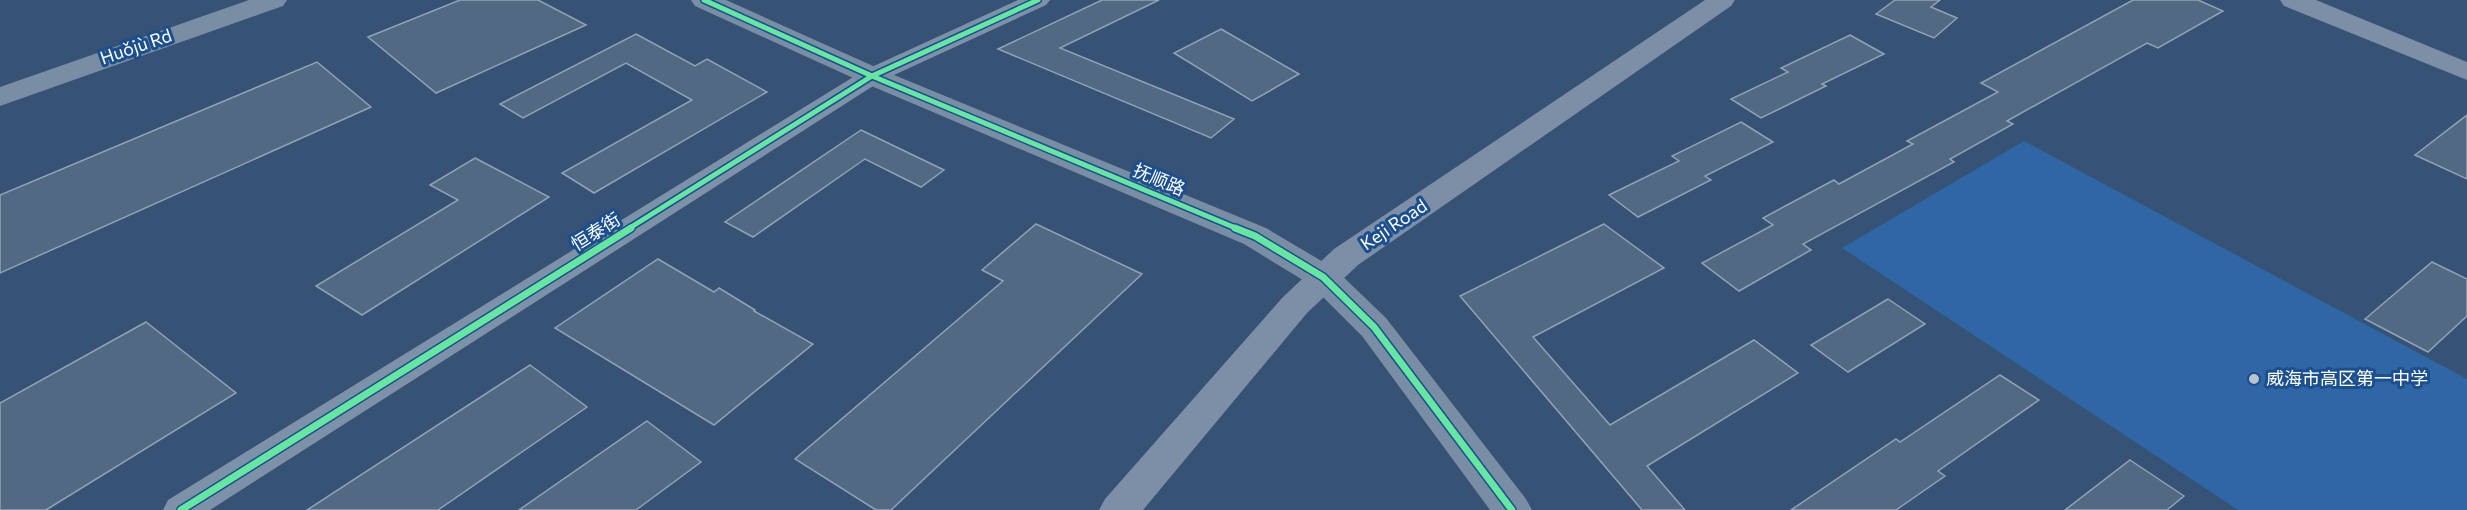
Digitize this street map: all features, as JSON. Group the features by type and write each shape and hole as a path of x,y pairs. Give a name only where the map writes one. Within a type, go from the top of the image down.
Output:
{"main road":[{"name":"Keji Road","path":"1119,510 1323,277 1356,250 1722,0"},
{"path":"2294,0 2467,72"},
{"path":"2332,0 2467,54"}],"street":[{"name":"Huǒjù Rd","path":"0,97 274,0"},
{"name":"抚顺路","path":"704,0 872,76 1256,236 1323,277 1374,327 1512,510"},
{"name":"恒泰街","path":"181,510 872,76 1038,0"}],"shaded area":[{"path":"2024,141 2467,379 2467,510 2238,510 1842,248"}],"building":[{"path":"460,0 538,0 586,25 436,93 368,37"},
{"path":"1102,0 1159,0 1060,48 1234,119 1211,138 998,49"},
{"path":"1895,0 1940,0 1931,7 1957,18 1934,38 1876,14"},
{"path":"2133,0 2198,0 2223,11 2158,48 2147,43 2007,121 2013,124 1950,159 1954,162 1803,244 1811,250 1739,291 1702,263 1773,225 1763,218 1834,180 1839,184 1913,144 1907,141 1998,92 1981,83"},
{"path":"1221,29 1299,74 1252,101 1174,53"},
{"path":"636,34 695,66 707,59 767,92 594,193 562,173 692,100 626,63 523,118 500,104"},
{"path":"1850,35 1884,54 1822,84 1826,86 1761,118 1731,99 1788,72 1781,68"},
{"path":"317,62 371,107 0,273 0,195"},
{"path":"2467,115 2467,179 2415,155"},
{"path":"1741,122 1773,142 1705,176 1711,180 1638,217 1609,195 1679,161 1672,156"},
{"path":"861,130 944,170 921,187 865,159 753,237 725,222"},
{"path":"475,158 549,197 362,315 316,286 458,200 430,185"},
{"path":"1036,224 1142,274 891,510 876,510 795,459 1003,281 982,270"},
{"path":"1604,224 1664,268 1533,337 1610,425 1754,340 1798,373 1647,466 1685,510 1642,510 1460,296"},
{"path":"658,259 714,292 719,288 754,311 813,344 714,425 555,328"},
{"path":"2432,262 2467,279 2467,316 2428,352 2365,319"},
{"path":"1888,299 1925,324 1848,372 1811,345"},
{"path":"146,322 236,393 46,510 0,510 0,403"},
{"path":"530,365 587,407 438,510 307,510"},
{"path":"2000,375 2039,400 1938,471 1945,476 1896,510 1791,510 1896,439 1900,442"},
{"path":"647,421 701,462 636,510 519,510"},
{"path":"2130,460 2184,496 2167,510 2065,510"}],"cycle path":[{"path":"704,0 872,76 1255,236 1323,277 1374,327 1512,510"},
{"path":"181,510 872,76 1038,0"}],"place":[{"name":"威海市高区第一中学","path":"2254,379"}]}
